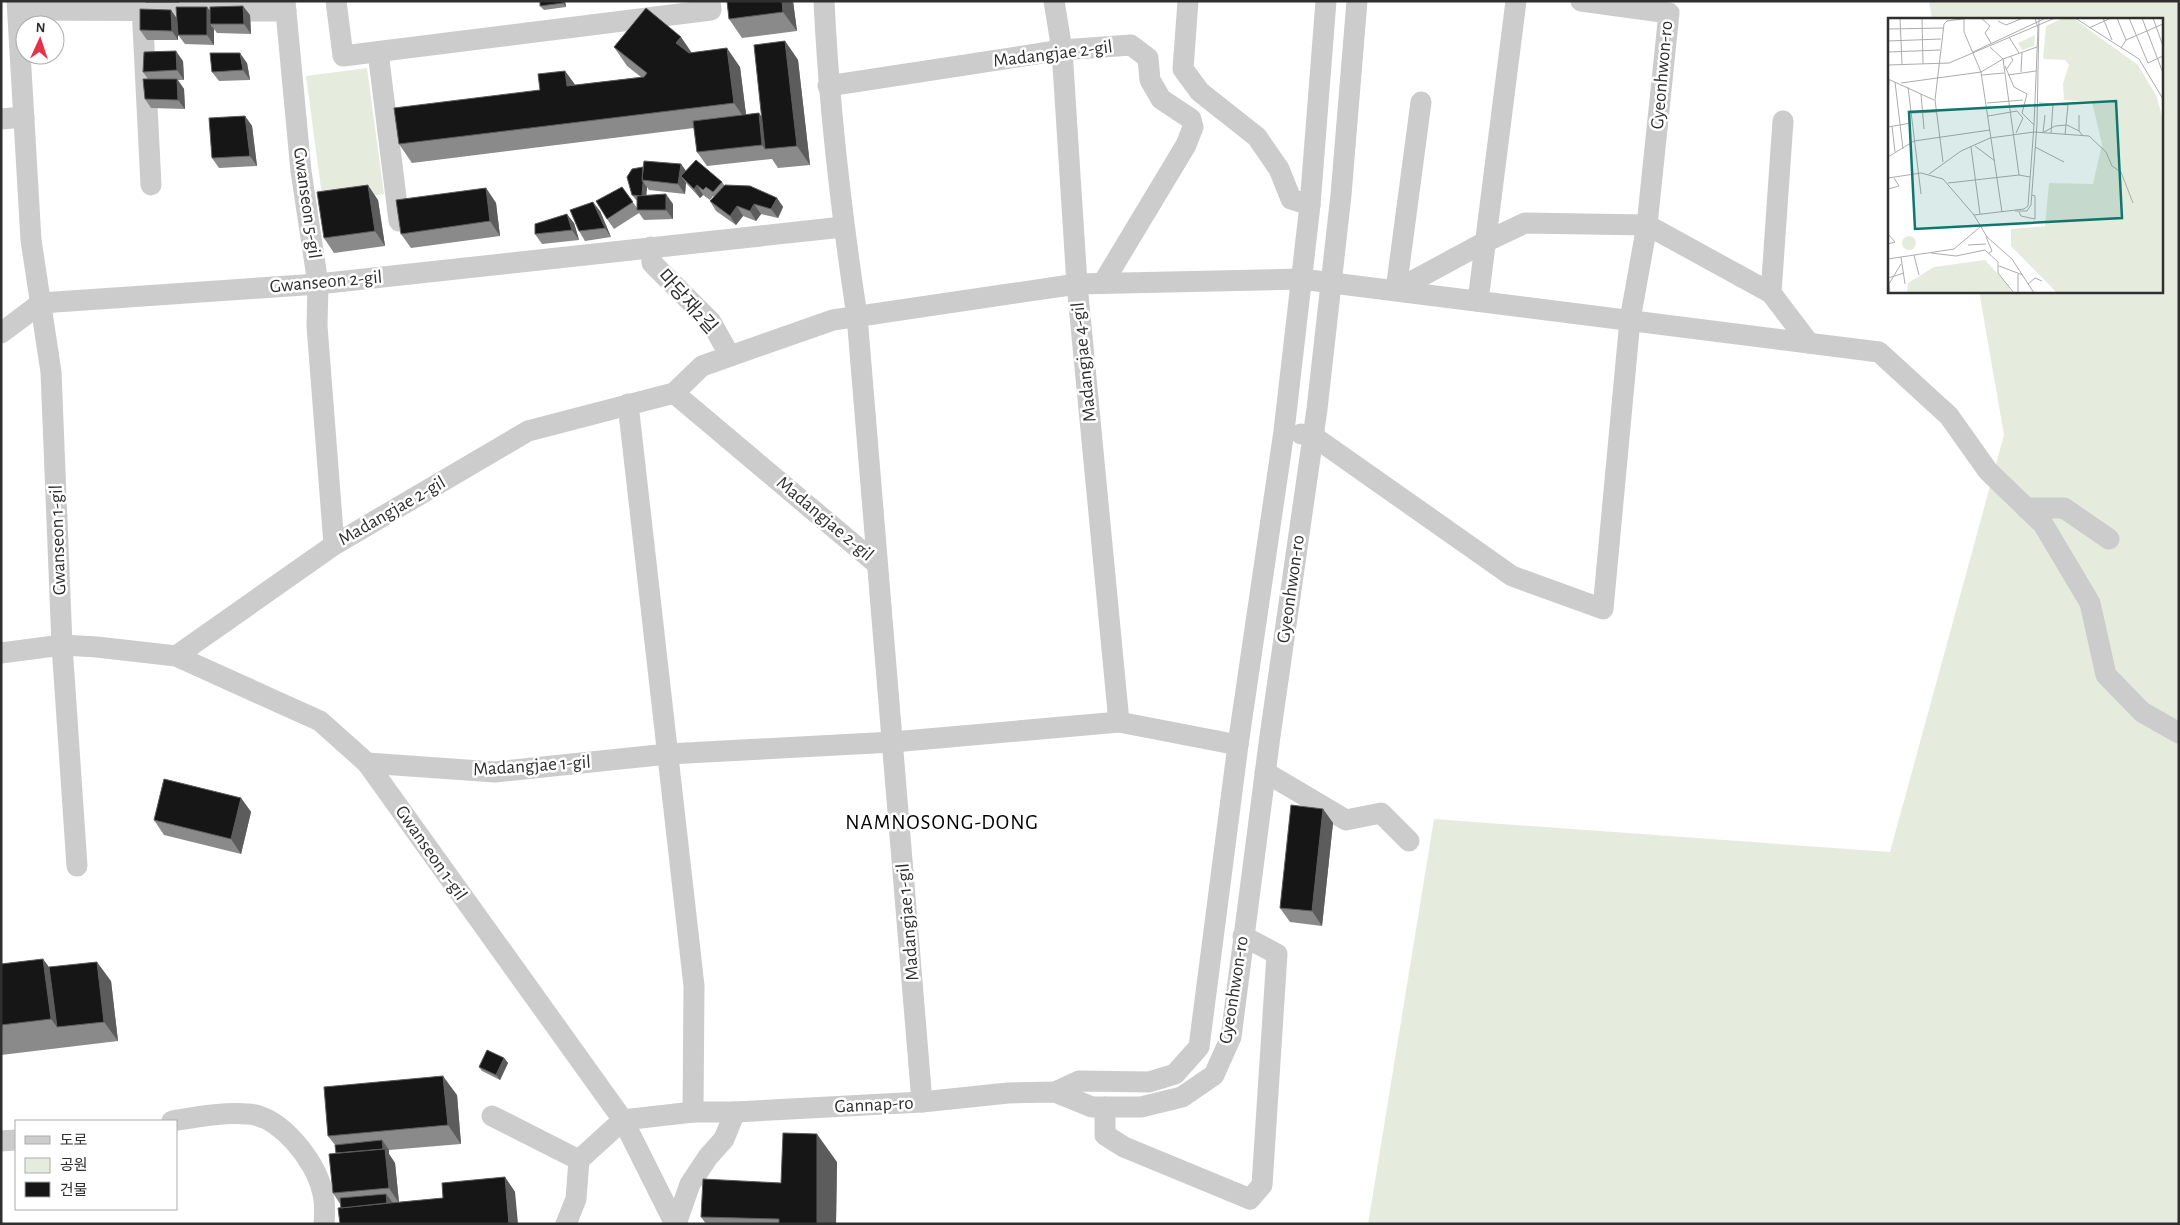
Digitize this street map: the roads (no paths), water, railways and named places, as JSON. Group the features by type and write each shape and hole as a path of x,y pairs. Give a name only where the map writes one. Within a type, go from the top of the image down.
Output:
{"street":[{"path":"336,1 343,56 711,10 710,1"},
{"path":"824,1 828,86"},
{"name":"Madangjae 4-gil","path":"1054,1 1062,50 1076,284 1119,722"},
{"path":"1188,1 1182,69 1200,92 1257,137 1279,169 1291,199 1310,205"},
{"name":"Gyeonhwon-ro","path":"1055,1092 1079,1080 1149,1082 1175,1074 1199,1047 1238,746 1284,431 1310,205 1326,1"},
{"name":"Gyeonhwon-ro","path":"1055,1092 1092,1107 1141,1107 1182,1097 1214,1075 1231,1037 1265,772 1313,436 1342,195 1357,1"},
{"path":"1478,301 1516,1"},
{"name":"Gyeonhwon-ro","path":"1313,436 1512,576 1603,610 1630,320 1647,225 1669,12 1581,1"},
{"path":"1,333 41,303 31,240 18,5"},
{"name":"Gwanseon 5-gil","path":"18,5 286,6 302,171 318,284 317,326 334,545"},
{"path":"142,5 151,184"},
{"name":"Madangjae 2-gil","path":"877,564 857,316 843,227 828,86 1062,50 1131,45 1148,58 1150,80 1161,99 1191,119 1193,127 1186,145 1104,283"},
{"path":"378,52 399,221"},
{"path":"1396,290 1422,102"},
{"path":"1,119 24,117"},
{"path":"1771,292 1783,121"},
{"path":"1396,290 1485,242 1525,223 1647,225 1771,292 1808,343"},
{"path":"651,247 843,227"},
{"name":"Gwanseon 2-gil","path":"41,303 318,284 651,247"},
{"name":"마당재2길","path":"651,247 652,263 711,322 730,356"},
{"path":"674,393 702,366 833,320 1076,284 1104,283 1301,279 1879,352 1949,416 1988,471 2043,524 2090,603 2106,675 2142,712 2179,732"},
{"name":"Gwanseon 1-gil","path":"41,303 50,372 62,645 77,866"},
{"name":"Madangjae 2-gil","path":"176,656 334,545 528,431 674,393 877,564"},
{"path":"628,404 694,986 693,1112"},
{"path":"1284,431 1313,436"},
{"path":"2026,508 2064,508 2109,539"},
{"name":"Madangjae 1-gil","path":"877,564 922,1102"},
{"name":"Gwanseon 1-gil","path":"1,653 62,645 176,656 320,721 367,763 623,1120 676,1224"},
{"name":"Madangjae 1-gil","path":"367,763 495,772 668,754 893,742 1119,722 1238,746"},
{"path":"1265,772 1346,820 1380,813 1409,840"},
{"path":"1104,1107 1105,1134 1124,1147 1250,1199 1262,1186 1277,954 1243,936"},
{"name":"Gannap-ro","path":"623,1120 693,1112 735,1112 922,1102 1008,1093 1055,1092"},
{"path":"676,1224 690,1184 708,1157 724,1139 735,1112"},
{"path":"178,1120 205,1116 250,1114 267,1120 281,1128 303,1151 322,1188 325,1214 324,1224"},
{"path":"492,1116 579,1160"},
{"path":"566,1224 576,1199 579,1160 623,1120"},
{"path":"1,1141 15,1140"}],"district":[{"name":"NAMNOSONG-DONG","path":"942,822"}]}
